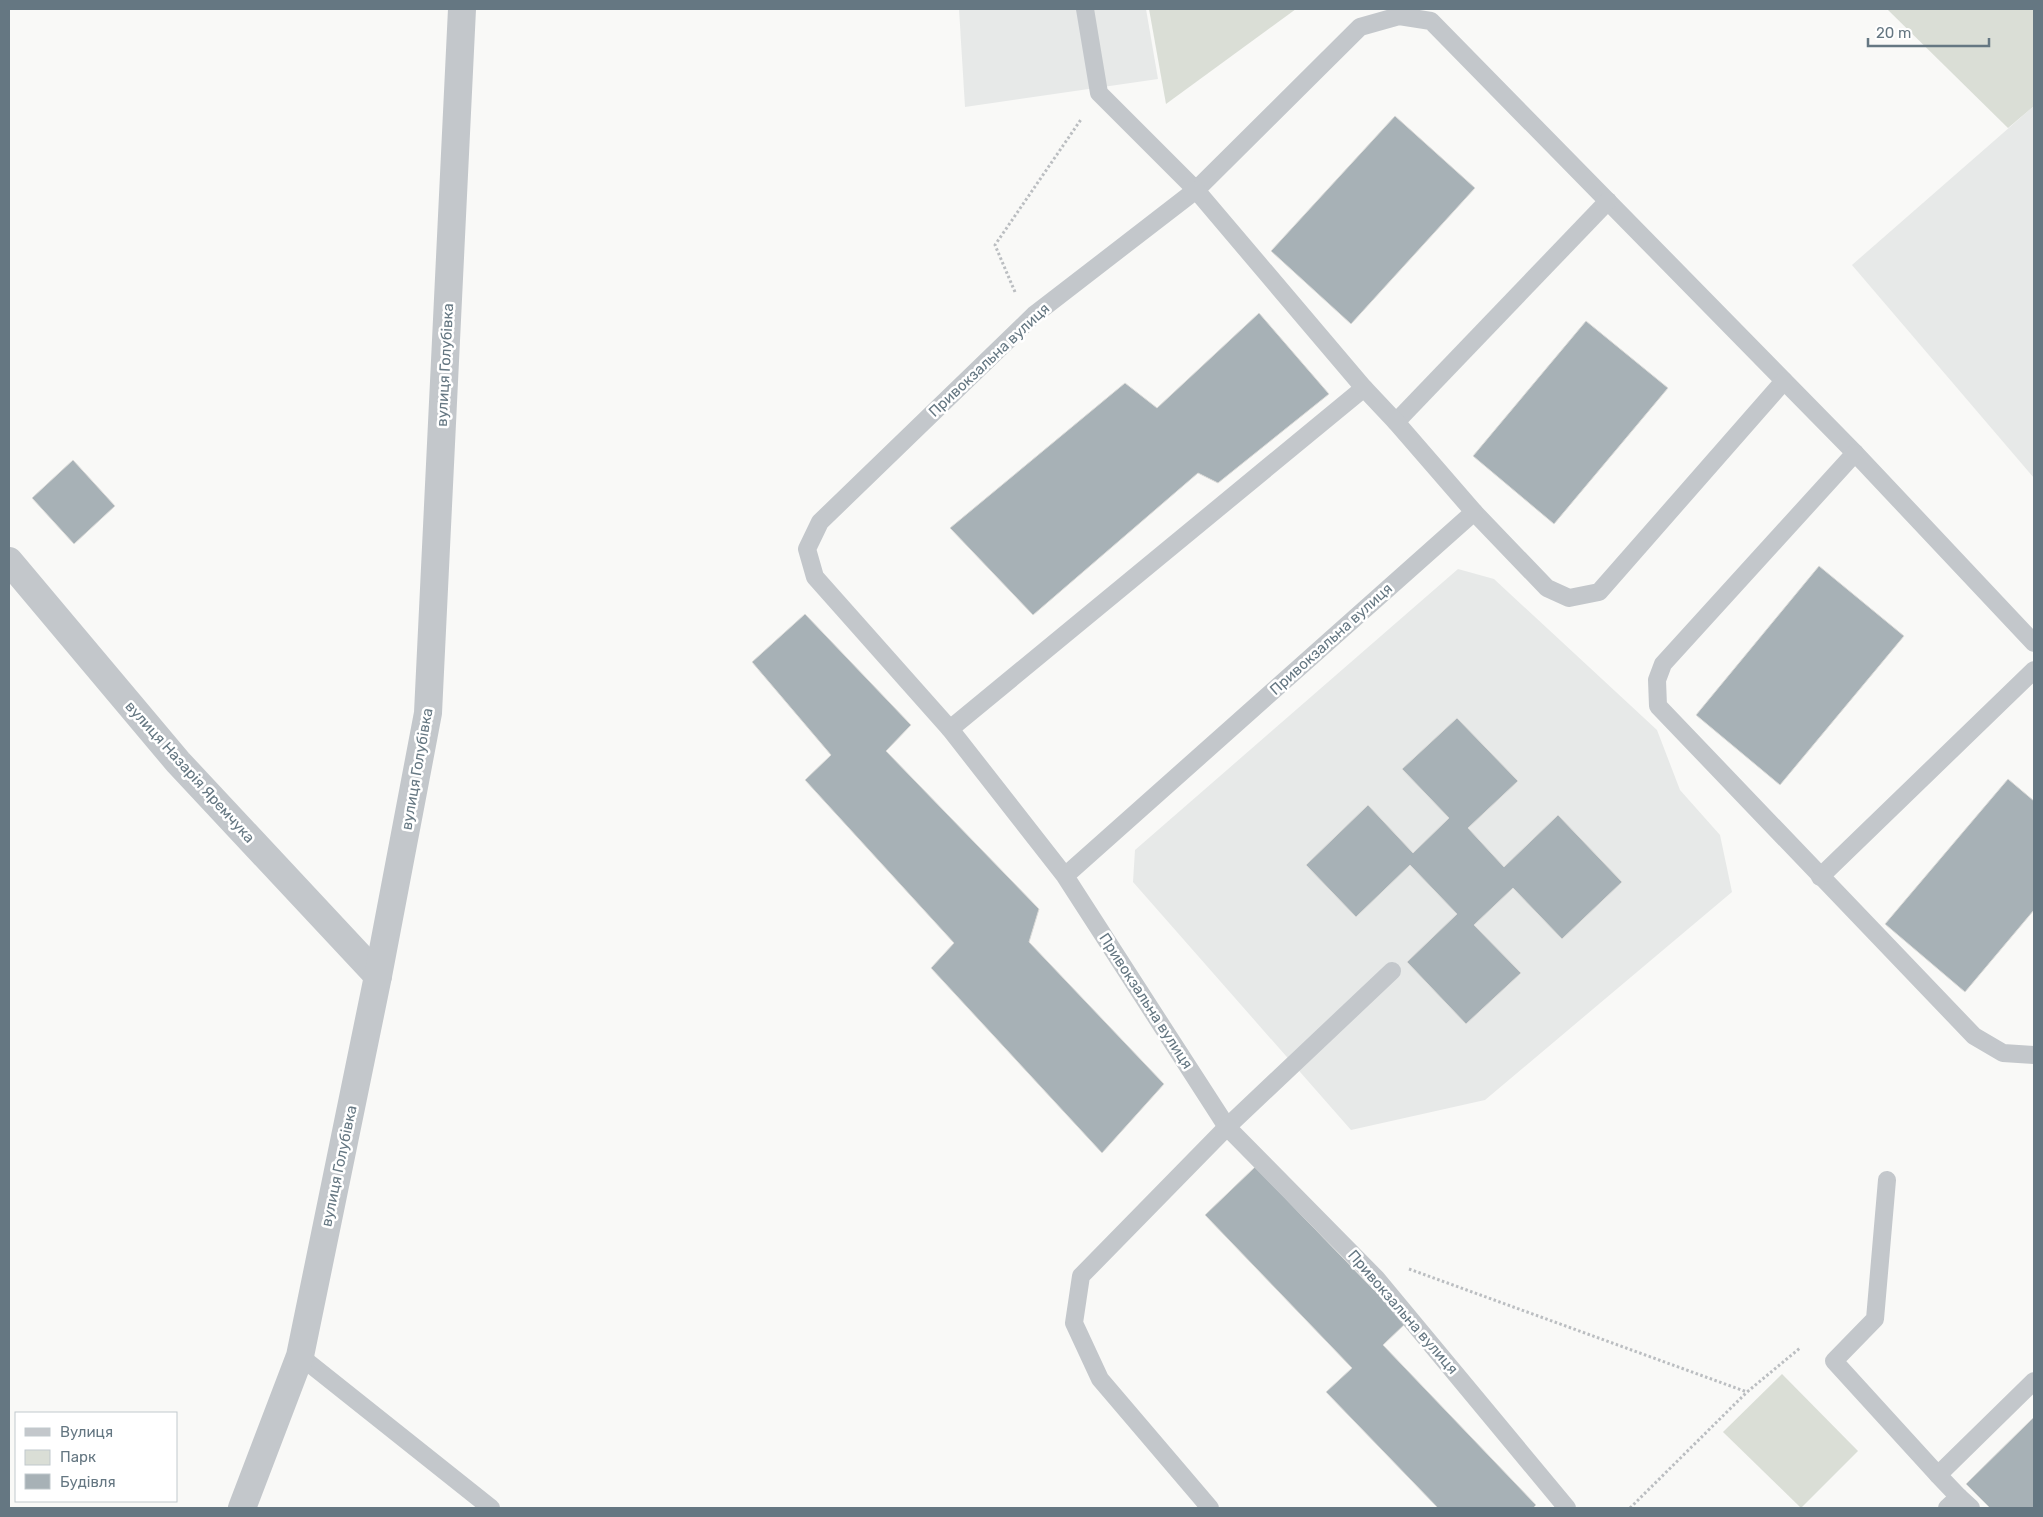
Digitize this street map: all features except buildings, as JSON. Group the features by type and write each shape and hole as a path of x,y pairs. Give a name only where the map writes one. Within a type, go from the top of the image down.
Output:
{"street":[{"name":"вулиця Голубівка","path":"242,1508 300,1356 378,976 428,713 462,9"},
{"name":"вулиця Назарія Яремчука","path":"9,561 178,762 378,976"}],"lane":[{"path":"1085,9 1099,93 1196,190 1364,388 1474,512 1547,588 1569,598 1599,592 1784,381"},
{"name":"Привокзальна вулиця","path":"1567,1508 1376,1278 1227,1126 1065,876 950,730 815,577 807,549 820,522 1034,315 1196,190 1360,27 1399,16 1431,21 1855,453 2034,643"},
{"path":"1396,422 1608,201"},
{"path":"950,730 1364,388"},
{"path":"1855,453 1663,664 1657,680 1658,706 1974,1036 2003,1053 2034,1055"},
{"name":"Привокзальна вулиця","path":"1065,876 1474,512"},
{"path":"1820,877 2034,670"},
{"path":"1210,1508 1100,1379 1074,1323 1081,1276 1227,1126 1392,971"},
{"path":"1887,1180 1875,1319 1834,1361 1938,1476 1959,1504"},
{"path":"300,1356 491,1508"},
{"path":"1938,1476 2034,1382"}],"path":[{"path":"1034,315 1018,299 995,245 1099,93"},
{"path":"1401,1266 1747,1392"},
{"path":"1630,1508 1747,1392 1800,1348"}],"shaded area":[{"path":"959,9 1146,9 1158,79 965,107"},
{"path":"2034,106 2034,478 1852,265"},
{"path":"1458,569 1494,579 1657,730 1680,790 1720,835 1732,892 1485,1100 1351,1130 1133,882 1135,850"}],"green space":[{"path":"1149,9 1296,9 1166,104"},
{"path":"1887,9 2034,9 2034,106 2008,128"},
{"path":"1782,1374 1858,1451 1801,1508 1723,1432"}]}
